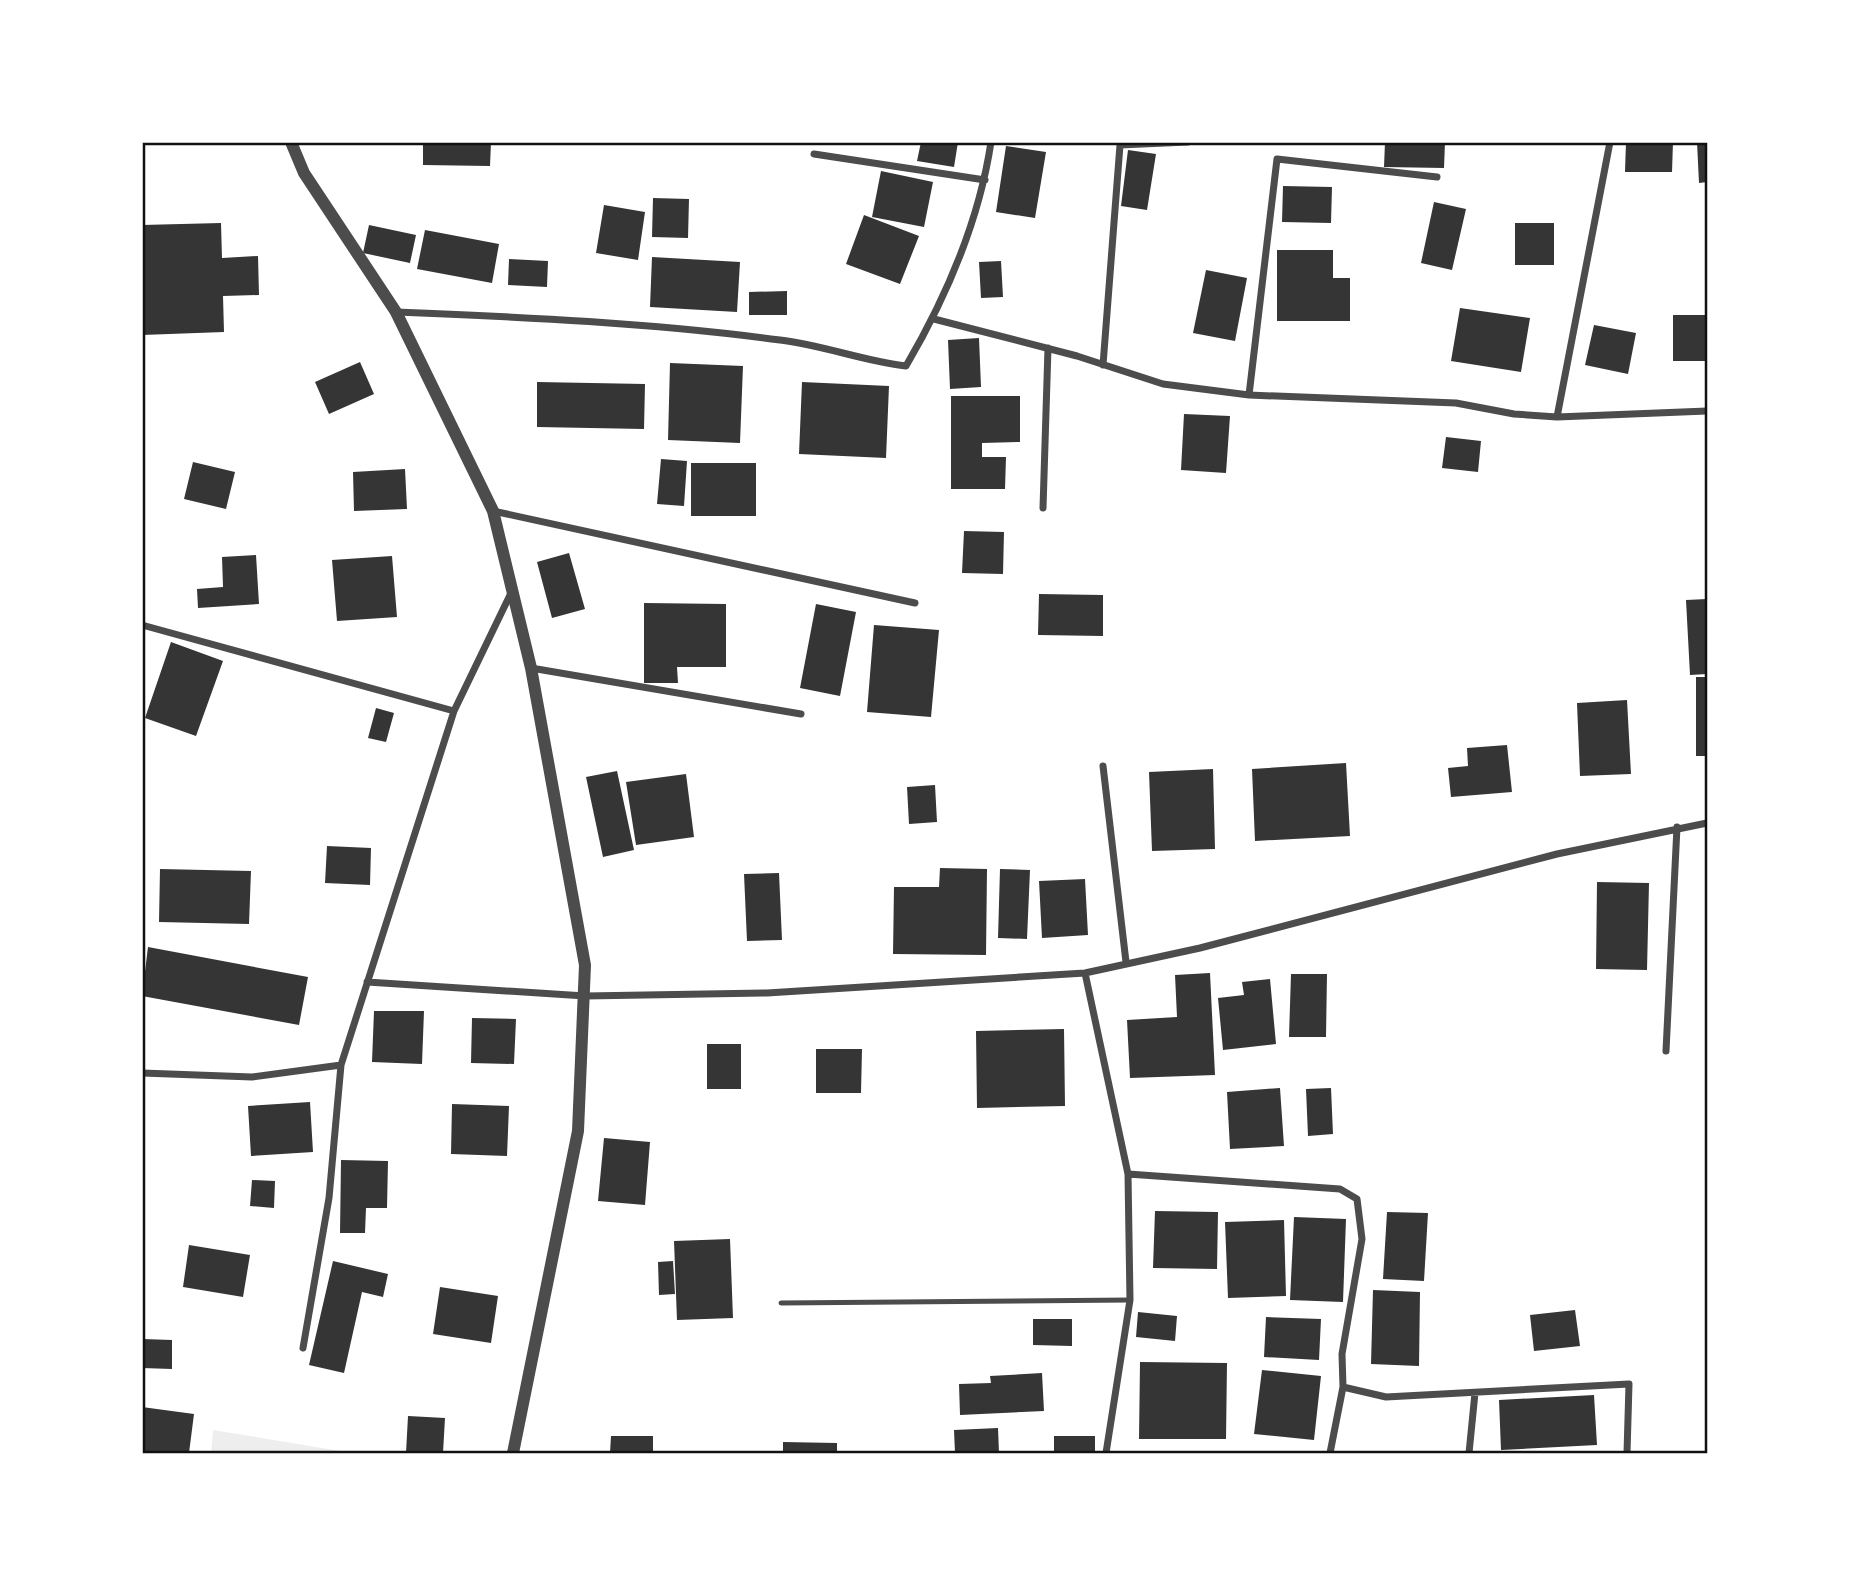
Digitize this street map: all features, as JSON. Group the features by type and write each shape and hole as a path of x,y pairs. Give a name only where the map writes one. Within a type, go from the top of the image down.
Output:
{"street":[{"path":"291,142 304,173 396,312 493,511 531,668 585,965 578,1131 513,1453"},
{"path":"396,312 596,320 663,327 783,340 869,362 906,366 951,285 985,180 991,142"},
{"path":"1103,365 1119,145 1188,142"},
{"path":"1558,417 1611,142"},
{"path":"814,154 985,180"},
{"path":"1249,395 1277,159 1437,177"},
{"path":"934,319 1048,348 1163,384 1249,395 1456,404 1514,414 1558,417 1707,411"},
{"path":"1044,508 1048,348"},
{"path":"493,511 915,603"},
{"path":"303,1349 329,1198 341,1065 454,711 512,590"},
{"path":"142,625 454,711"},
{"path":"531,668 800,714"},
{"path":"1103,766 1126,962"},
{"path":"367,982 585,996 780,992 1085,973 1200,948 1557,854 1677,827 1707,823"},
{"path":"1666,1051 1677,827"},
{"path":"1085,973 1128,1174 1130,1300 1106,1453"},
{"path":"142,1073 252,1077 341,1065"},
{"path":"1128,1174 1340,1189 1357,1199 1362,1240 1342,1354 1343,1387 1330,1453"},
{"path":"1343,1387 1386,1397 1629,1384 1627,1453"},
{"path":"1469,1453 1475,1392"}],"lane":[{"path":"781,1303 1130,1300"}],"shaded area":[{"path":"213,1430 352,1453 211,1453"}],"building":[{"path":"423,142 491,142 490,166 423,165"},
{"path":"921,142 958,142 954,167 917,161"},
{"path":"1385,142 1445,142 1444,168 1384,167"},
{"path":"1626,142 1673,142 1672,172 1625,172"},
{"path":"1697,142 1707,142 1707,182 1699,183"},
{"path":"1006,146 1046,152 1035,218 996,212"},
{"path":"1128,150 1156,154 1147,210 1121,206"},
{"path":"881,171 933,182 924,227 872,217"},
{"path":"1283,186 1332,187 1331,223 1282,222"},
{"path":"653,198 689,199 688,238 652,237"},
{"path":"1434,202 1466,209 1452,270 1421,263"},
{"path":"604,205 645,212 638,260 596,253"},
{"path":"864,215 919,236 900,284 846,264"},
{"path":"221,223 222,258 258,256 259,295 223,296 224,332 142,335 142,225"},
{"path":"1515,223 1554,223 1554,265 1515,265"},
{"path":"369,225 416,235 410,263 363,253"},
{"path":"425,230 499,244 492,283 417,269"},
{"path":"1277,250 1333,250 1333,278 1350,278 1350,321 1277,321"},
{"path":"652,257 740,262 737,312 650,307"},
{"path":"509,259 548,261 547,287 508,285"},
{"path":"1001,261 1003,297 981,298 979,262"},
{"path":"1206,270 1247,278 1235,341 1193,333"},
{"path":"787,291 787,315 749,315 749,292"},
{"path":"1460,308 1530,318 1521,372 1451,361"},
{"path":"1673,315 1707,315 1707,361 1673,361"},
{"path":"1594,325 1636,333 1628,374 1585,365"},
{"path":"979,338 981,387 950,389 948,340"},
{"path":"360,362 374,394 329,414 315,382"},
{"path":"670,363 743,366 740,443 668,440"},
{"path":"537,382 645,384 644,429 537,427"},
{"path":"802,382 889,386 886,458 799,454"},
{"path":"951,396 1020,396 1020,442 982,443 982,457 1006,457 1005,489 951,489"},
{"path":"1184,414 1230,416 1226,473 1181,470"},
{"path":"1446,437 1481,441 1478,472 1442,468"},
{"path":"661,459 687,461 684,506 657,504"},
{"path":"193,462 235,472 226,509 184,499"},
{"path":"691,463 756,463 756,516 691,516"},
{"path":"405,469 407,509 354,511 353,472"},
{"path":"964,531 1004,532 1003,574 962,573"},
{"path":"569,553 585,609 552,618 537,562"},
{"path":"256,555 259,604 198,608 197,589 223,587 222,557"},
{"path":"392,556 397,617 337,621 332,560"},
{"path":"1039,594 1103,595 1103,636 1038,635"},
{"path":"1707,599 1707,674 1690,675 1686,600"},
{"path":"644,603 726,604 726,667 677,667 678,683 644,683"},
{"path":"816,604 856,612 840,696 800,688"},
{"path":"874,625 939,630 931,717 867,712"},
{"path":"171,642 223,661 196,736 145,718"},
{"path":"1696,677 1707,677 1707,756 1696,756"},
{"path":"1627,700 1631,774 1580,776 1577,703"},
{"path":"376,708 394,713 386,742 368,738"},
{"path":"1507,745 1512,792 1451,797 1448,768 1468,766 1467,748"},
{"path":"1346,763 1350,836 1255,841 1252,769"},
{"path":"1213,769 1215,849 1152,851 1149,772"},
{"path":"617,771 634,850 603,857 586,777"},
{"path":"686,774 694,837 636,845 626,782"},
{"path":"935,785 937,822 909,824 907,787"},
{"path":"327,846 371,848 370,885 325,883"},
{"path":"940,868 987,869 986,955 893,954 894,887 939,887"},
{"path":"160,869 251,871 249,924 159,922"},
{"path":"1000,869 1030,870 1027,939 998,938"},
{"path":"779,873 782,940 747,941 744,874"},
{"path":"1085,879 1088,935 1042,938 1039,881"},
{"path":"1597,882 1649,883 1647,970 1596,969"},
{"path":"148,947 308,977 299,1025 142,996"},
{"path":"1210,973 1215,1075 1130,1078 1127,1020 1177,1017 1175,975"},
{"path":"1291,974 1327,974 1326,1037 1289,1037"},
{"path":"1270,979 1276,1044 1223,1050 1218,998 1244,995 1242,982"},
{"path":"374,1011 424,1011 422,1064 372,1062"},
{"path":"472,1018 516,1019 514,1064 471,1063"},
{"path":"1064,1029 1065,1106 977,1108 976,1031"},
{"path":"707,1044 741,1044 741,1089 707,1089"},
{"path":"816,1049 862,1049 861,1093 816,1093"},
{"path":"1280,1088 1284,1146 1230,1149 1227,1092"},
{"path":"1331,1088 1333,1134 1308,1136 1306,1089"},
{"path":"310,1102 313,1152 251,1156 248,1106"},
{"path":"452,1104 509,1106 507,1156 451,1154"},
{"path":"604,1138 650,1142 645,1205 598,1201"},
{"path":"341,1160 388,1161 387,1208 366,1208 365,1233 340,1233"},
{"path":"252,1180 275,1181 274,1208 250,1206"},
{"path":"1155,1211 1218,1212 1217,1269 1153,1268"},
{"path":"1387,1212 1428,1213 1424,1281 1383,1279"},
{"path":"1294,1217 1346,1219 1343,1302 1290,1300"},
{"path":"1284,1220 1286,1296 1228,1298 1225,1222"},
{"path":"730,1239 733,1318 677,1320 674,1241"},
{"path":"189,1245 250,1255 243,1297 183,1287"},
{"path":"333,1261 388,1274 383,1297 362,1292 344,1373 309,1365"},
{"path":"673,1261 675,1294 659,1295 658,1262"},
{"path":"440,1287 498,1296 491,1343 433,1334"},
{"path":"1373,1290 1420,1292 1419,1366 1371,1364"},
{"path":"1575,1310 1580,1346 1534,1351 1530,1315"},
{"path":"1138,1312 1177,1316 1175,1341 1136,1337"},
{"path":"1266,1317 1321,1319 1319,1360 1264,1357"},
{"path":"1033,1319 1072,1319 1072,1346 1033,1345"},
{"path":"143,1339 172,1340 172,1369 142,1368"},
{"path":"1140,1362 1227,1363 1226,1439 1139,1439"},
{"path":"1262,1370 1321,1376 1314,1440 1254,1434"},
{"path":"1042,1373 1044,1411 960,1415 959,1384 991,1383 990,1376"},
{"path":"1594,1395 1597,1445 1501,1450 1499,1400"},
{"path":"142,1407 194,1414 189,1453 142,1453"},
{"path":"408,1416 445,1418 443,1453 406,1453"},
{"path":"998,1428 999,1453 955,1453 954,1430"},
{"path":"611,1436 653,1436 653,1453 610,1453"},
{"path":"1054,1436 1095,1436 1095,1453 1054,1453"},
{"path":"783,1442 837,1443 837,1453 783,1453"}]}
